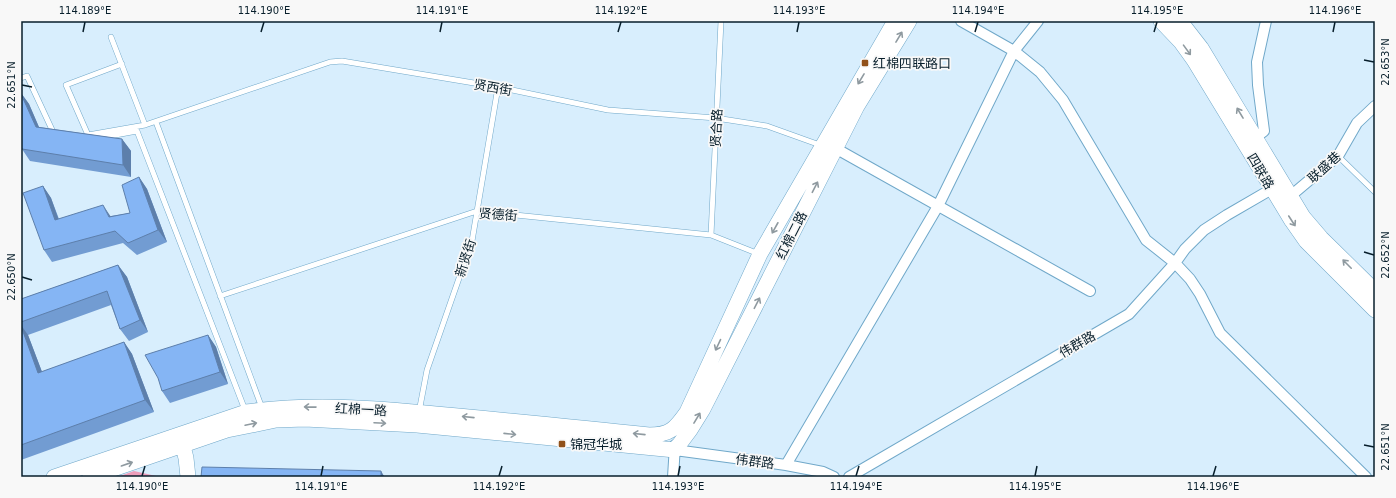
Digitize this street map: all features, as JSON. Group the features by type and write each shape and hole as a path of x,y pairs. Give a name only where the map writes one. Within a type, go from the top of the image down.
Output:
{"main road":[{"name":"红棉二路","path":"675,450 703,410 828,147 895,21"},
{"name":"红棉二路","path":"676,427 691,404 760,254 828,147 857,106 909,21"},
{"name":"四联路","path":"1161,21 1181,42 1194,60 1286,200 1306,240 1375,310"},
{"name":"四联路","path":"1180,21 1200,48 1255,138 1277,186"},
{"name":"四联路","path":"1286,200 1321,238 1375,291"},
{"name":"红棉一路","path":"90,477 246,412 308,406 675,450"},
{"name":"红棉一路","path":"54,477 182,439 276,420 418,418 648,435 668,432 676,427"},
{"path":"182,439 188,477"}],"street":[{"path":"960,21 1014,51 1040,72 1062,100 1146,240 1175,263 1190,279 1200,294 1220,333 1366,477"},
{"path":"786,465 938,206 1014,51 1038,21"},
{"path":"1255,138 1264,132 1258,85 1257,62 1266,21"},
{"name":"联盛巷","path":"1286,200 1338,156 1357,123 1375,106"},
{"path":"828,147 938,206 1090,292"},
{"name":"伟群路","path":"849,477 1129,314 1175,263 1185,249 1204,230 1277,186"},
{"path":"673,477 676,427"},
{"name":"伟群路","path":"675,450 786,465 823,472 834,477"}],"lane":[{"name":"贤合路","path":"711,235 721,21"},
{"path":"111,37 145,124"},
{"name":"贤西街","path":"122,64 66,85 88,135 156,122 330,62 342,62 498,87 608,110 716,118 767,126 828,147"},
{"path":"21,78 27,76 55,136 62,137"},
{"name":"新贤街","path":"418,418 427,370 472,241 498,87"},
{"path":"156,122 263,410"},
{"path":"85,140 137,131 246,412"},
{"path":"1338,156 1375,192"},
{"name":"贤德街","path":"220,296 477,211 711,235 760,254"}],"shaded area":[{"path":"134,471 156,476 157,477 117,477"}],"building":[{"path":"21,94 36,127 122,139 123,165 22,149"},
{"path":"139,177 158,230 128,243 115,231 44,250 23,193 43,186 55,220 103,205 109,217 130,213 122,185"},
{"path":"118,265 140,320 120,329 107,291 21,322 21,299"},
{"path":"21,326 38,373 124,342 145,400 21,445"},
{"path":"208,335 220,372 162,391 158,378 145,355"},
{"path":"202,467 381,471 381,477 201,477"}],"place":[{"name":"红棉四联路口","path":"865,63"},
{"name":"锦冠华城","path":"562,444"}]}
